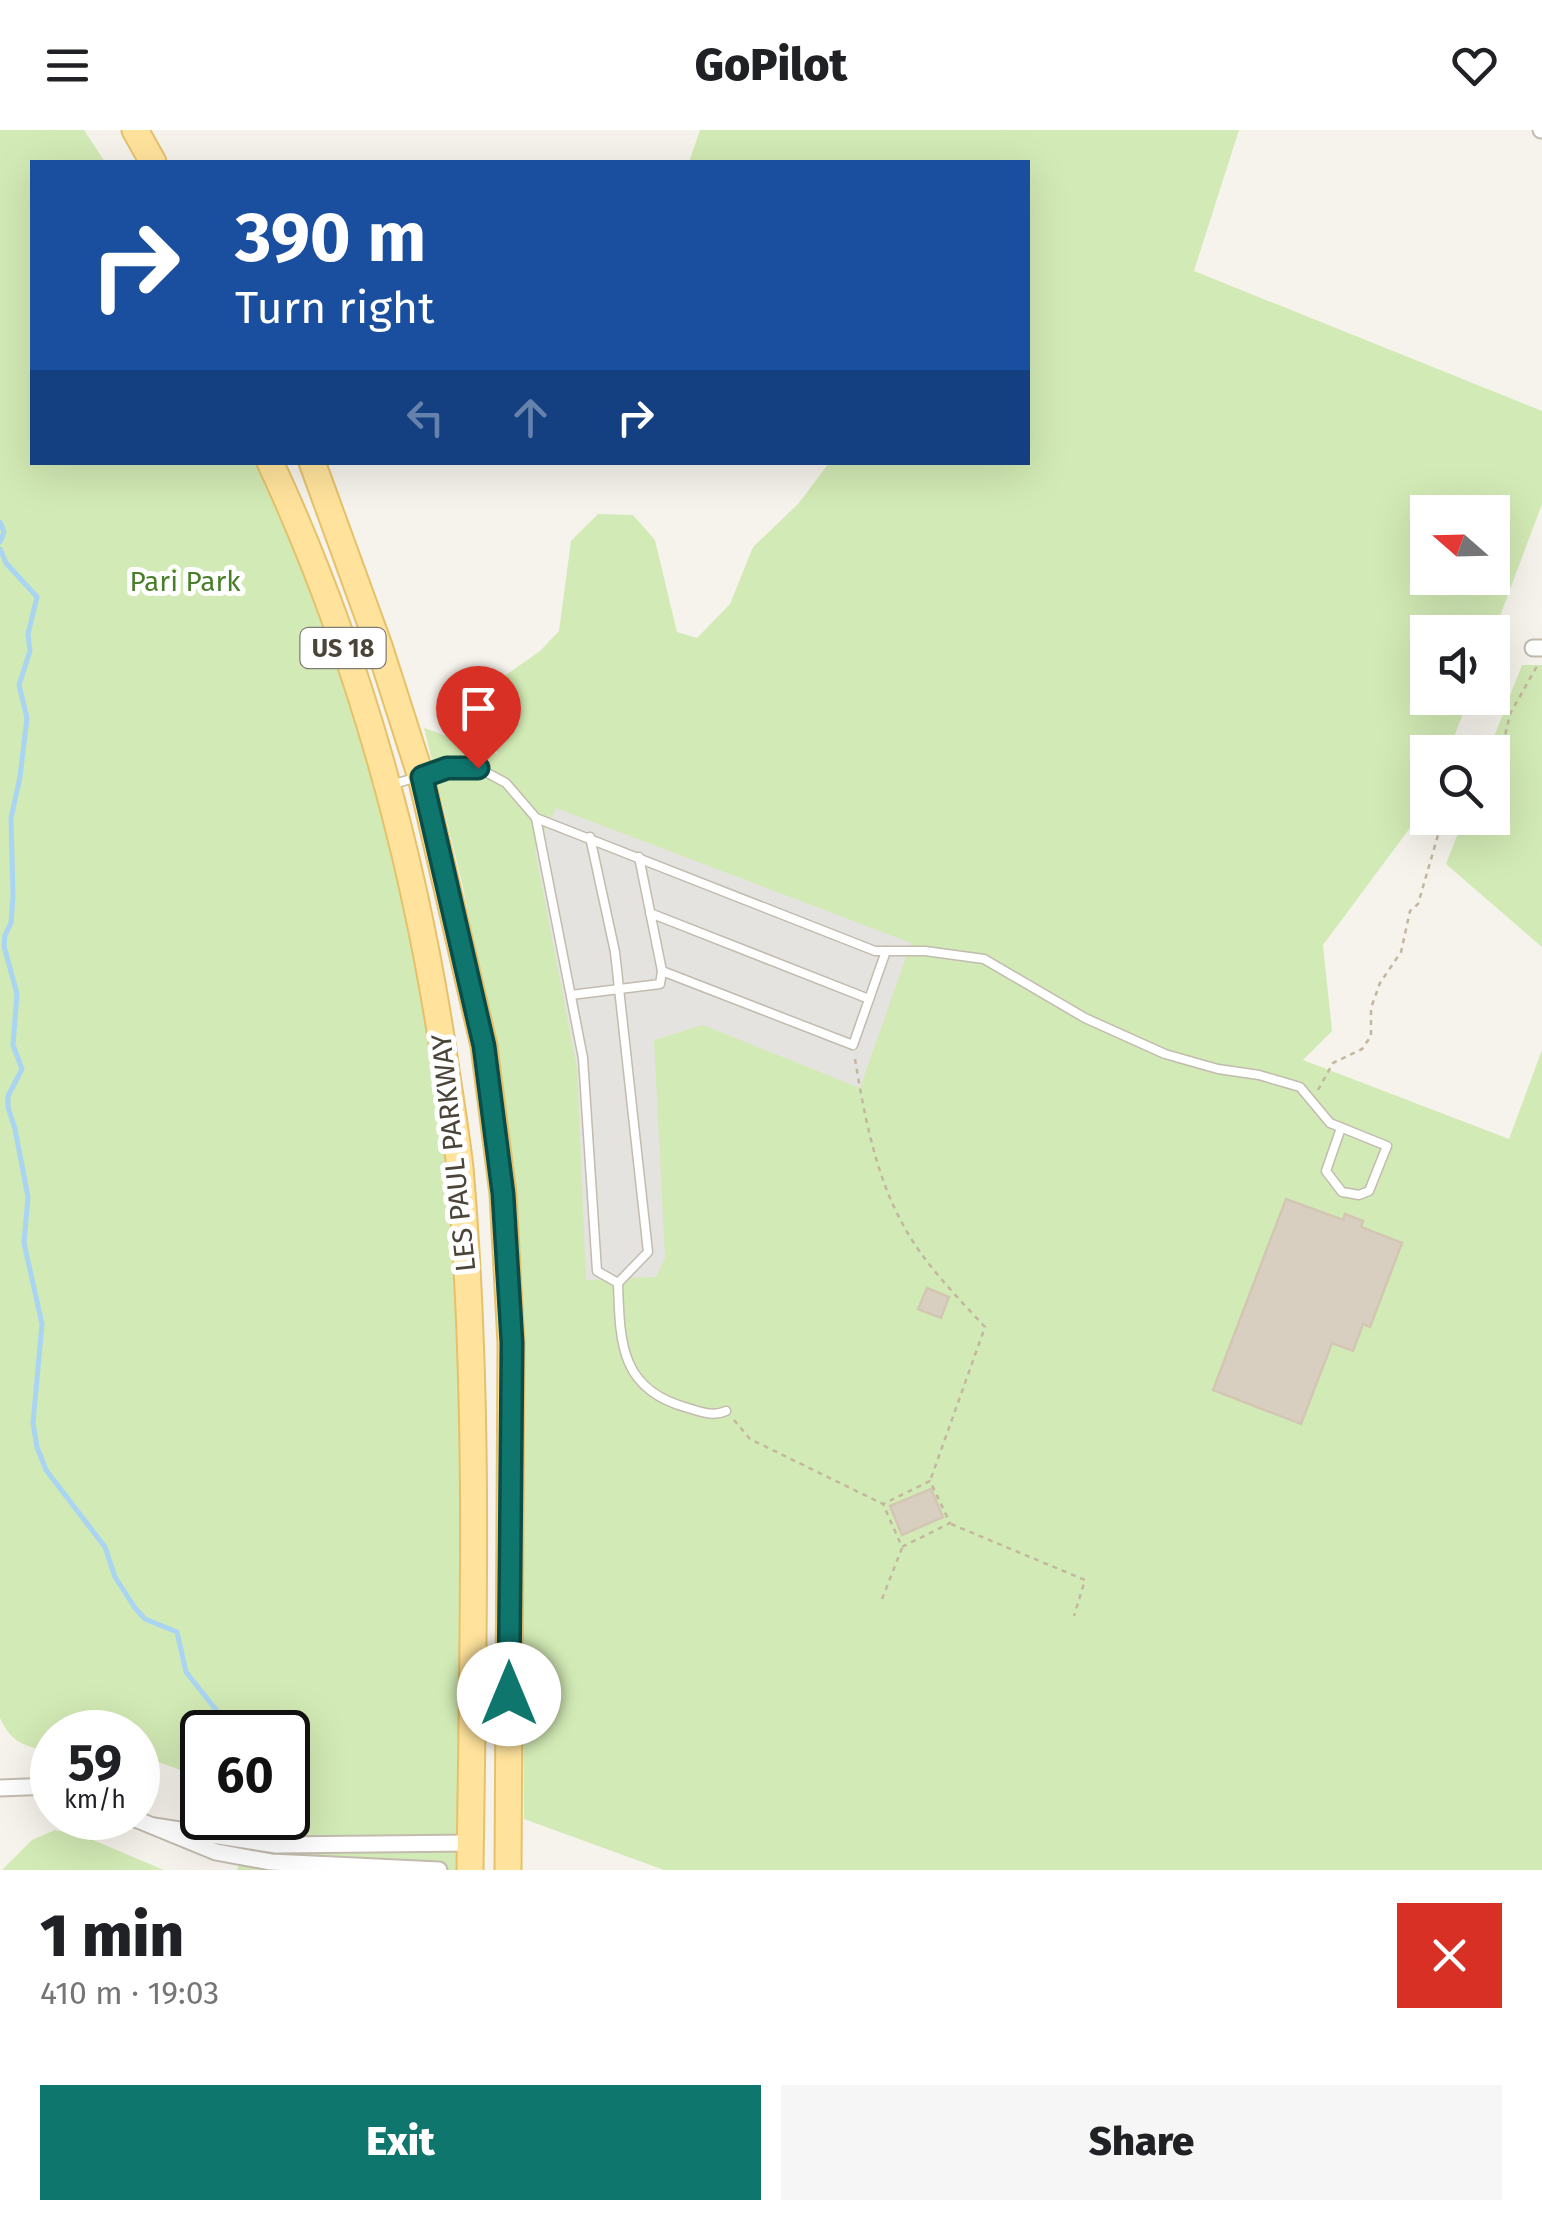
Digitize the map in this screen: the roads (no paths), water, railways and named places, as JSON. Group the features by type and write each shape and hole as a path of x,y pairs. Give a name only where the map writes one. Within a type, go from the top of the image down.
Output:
{"main road":[{"path":"135,130 149,160"},
{"name":"LES PAUL PARKWAY","path":"271,465 335,622 386,786 434,992 459,1163 471,1327 470,1870"},
{"name":"LES PAUL PARKWAY","path":"313,465 422,777 484,1046 503,1194 512,1343 508,1870"},
{"path":"471,1843 491,1856 492,1870"}],"street":[{"path":"0,1788 30,1787"},
{"path":"160,1827 276,1845 471,1843"},
{"path":"160,1829 216,1852 271,1862 439,1870"}],"lane":[{"path":"386,786 447,768 478,768 506,783 536,818 583,1058 598,1270 618,1283"},
{"path":"536,818 875,952 925,950 984,958 1085,1018 1165,1054 1300,1088 1330,1123 1387,1146 1369,1191 1359,1195 1342,1192 1326,1171 1341,1128"},
{"path":"590,837 614,952 648,1252 618,1283 620,1344 636,1378 668,1403 716,1416 726,1411"},
{"path":"570,995 660,984 662,971 639,856"},
{"path":"650,912 869,999"},
{"path":"662,971 853,1046 886,951"}],"waterway":[{"path":"0,522 4,532 0,542"},
{"path":"0,549 6,563 37,597 28,634 30,651 19,685 27,718 11,818 13,897 4,946 17,994 13,1045 22,1069 8,1096 8,1107 28,1197 24,1243 42,1324 33,1423 37,1447 46,1470 105,1547 115,1577 135,1608 145,1619 177,1632 186,1672 216,1710"}],"park label":[{"name":"Pari Park","path":"185,581"}]}
